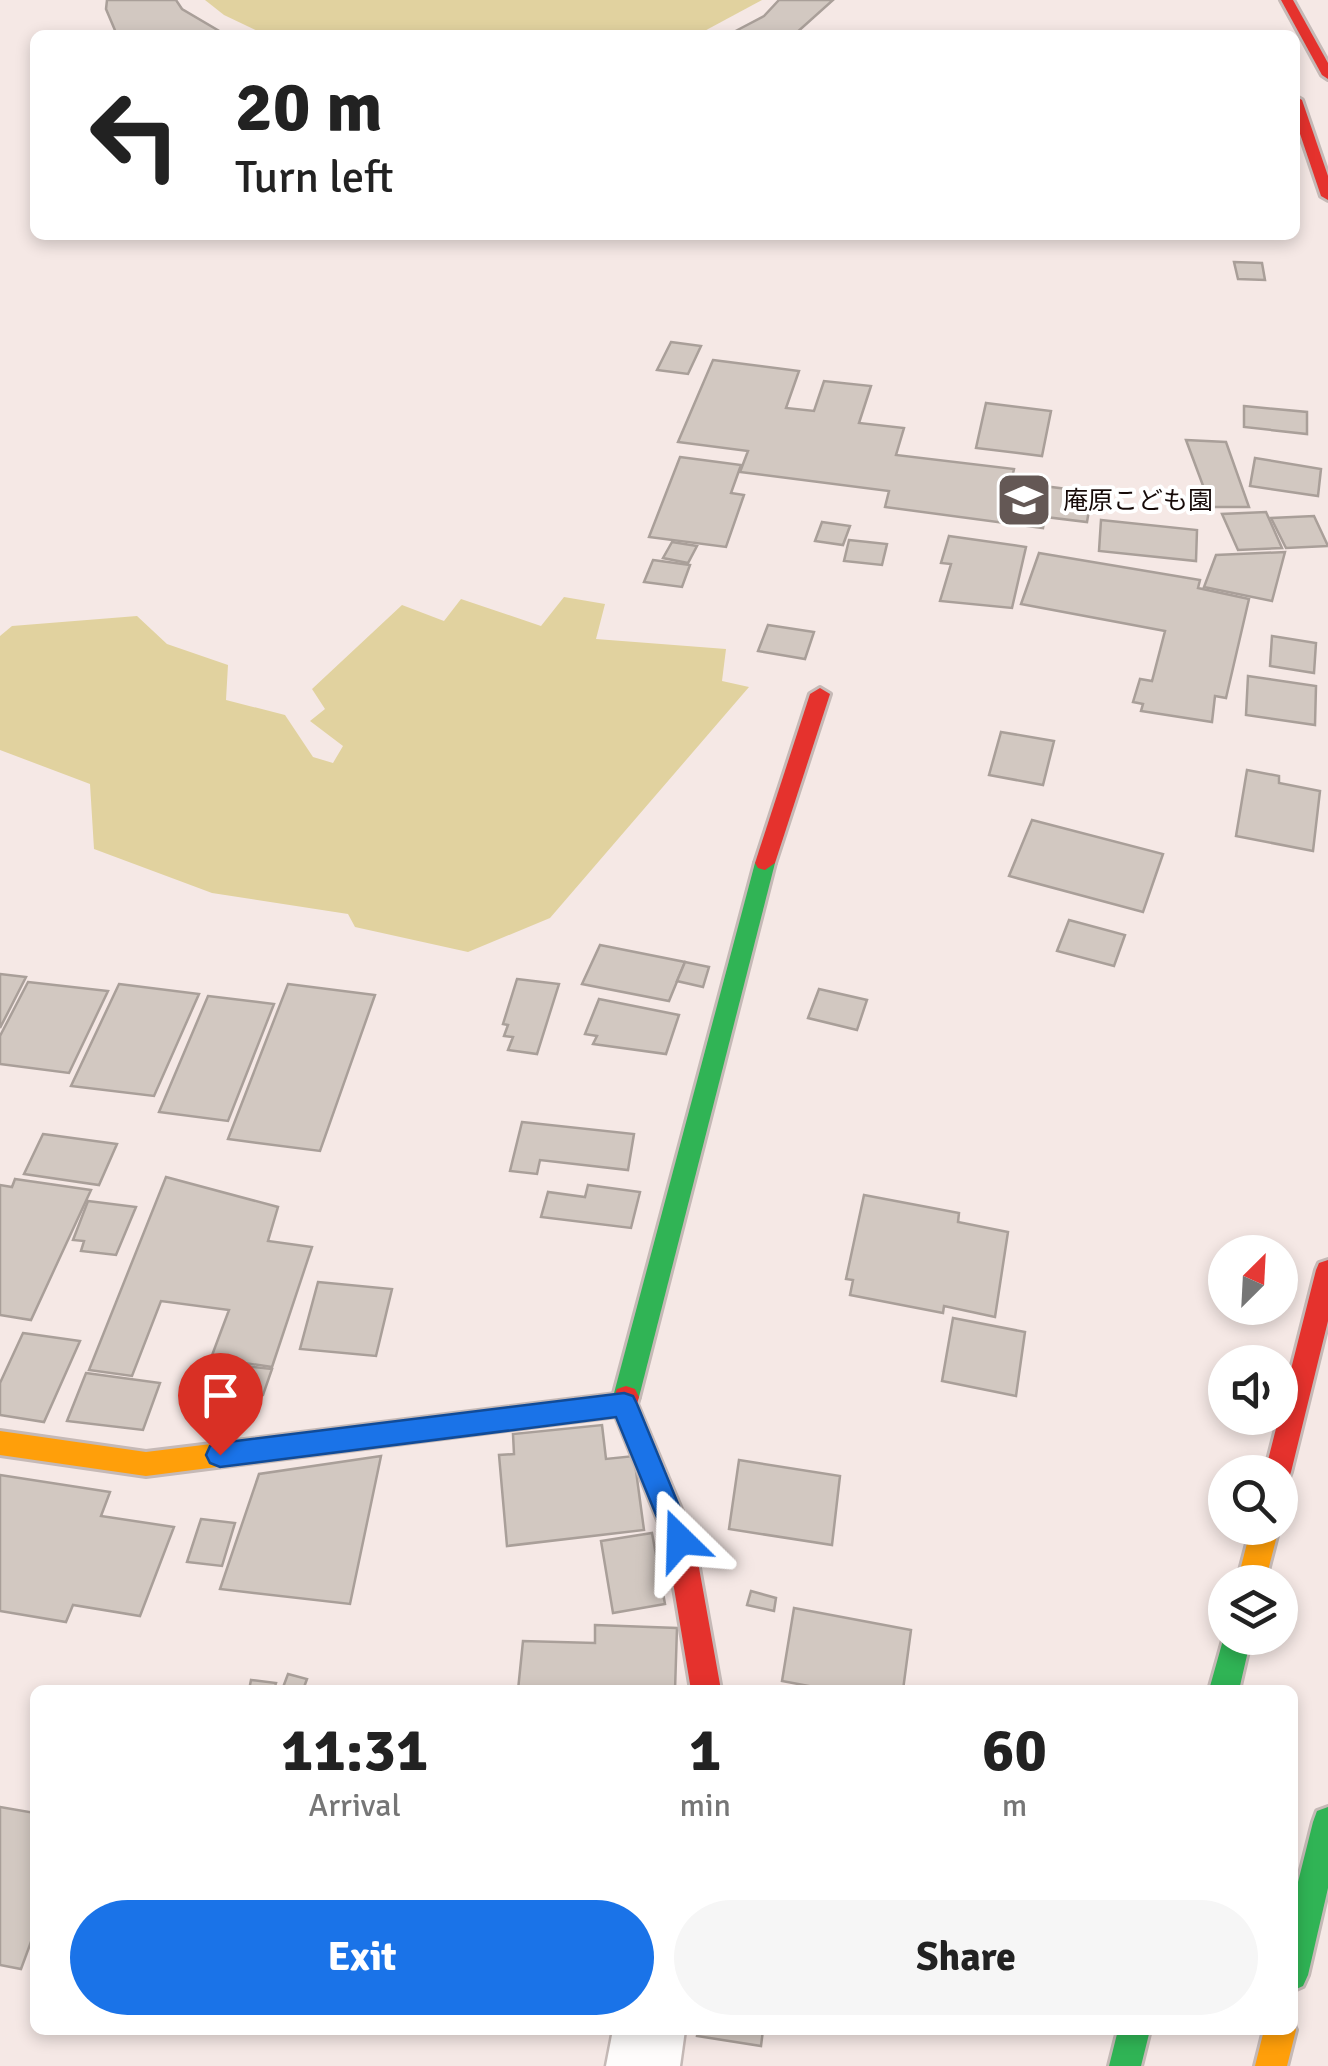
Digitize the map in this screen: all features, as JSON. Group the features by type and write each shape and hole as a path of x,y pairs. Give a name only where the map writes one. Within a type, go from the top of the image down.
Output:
{"street":[{"path":"1286,0 1328,75"},
{"path":"1300,115 1328,196"},
{"path":"705,1685 680,1540 624,1404 749,913 820,694"},
{"path":"1282,1455 1328,1270"},
{"path":"0,1443 146,1464 624,1404"},
{"path":"1225,1685 1233,1655"},
{"path":"1298,1950 1328,1822"},
{"path":"643,2066 648,2035"},
{"path":"1125,2066 1133,2035"},
{"path":"1272,2066 1279,2035"}],"shaded area":[{"path":"205,0 762,0 706,30 256,30 224,15"},
{"path":"564,597 605,604 596,639 726,649 722,681 749,687 550,918 468,952 355,927 348,914 212,893 94,849 90,784 0,750 0,636 12,626 137,616 167,644 228,665 226,700 285,715 313,757 333,763 343,746 310,721 325,709 312,689 402,605 444,621 461,599 541,626"}],"building":[{"path":"107,0 176,0 182,9 218,30 115,30 106,9"},
{"path":"779,0 833,0 800,30 737,30 764,16"},
{"path":"1234,262 1262,263 1265,280 1238,279"},
{"path":"671,342 701,346 688,374 657,370"},
{"path":"713,360 799,371 786,408 814,411 824,381 871,386 859,423 904,428 896,455 1014,469 1011,482 1092,492 1087,522 1045,517 1043,528 885,507 889,491 740,472 748,451 678,442"},
{"path":"986,403 1051,411 1042,456 976,448"},
{"path":"1244,406 1307,412 1307,434 1244,427"},
{"path":"1186,440 1226,442 1249,507 1211,507"},
{"path":"680,457 741,465 731,493 744,495 726,547 649,537"},
{"path":"1255,458 1321,469 1318,496 1250,486"},
{"path":"1266,512 1282,548 1238,550 1222,514"},
{"path":"1314,516 1328,546 1286,548 1271,518"},
{"path":"1101,520 1197,530 1196,561 1099,551"},
{"path":"822,522 850,526 843,545 815,541"},
{"path":"949,536 1026,547 1012,608 940,601 951,564 941,563"},
{"path":"849,540 887,544 882,565 844,561"},
{"path":"672,542 697,546 688,563 663,558"},
{"path":"1285,552 1272,601 1204,587 1216,555"},
{"path":"1039,553 1200,580 1198,588 1249,599 1226,698 1215,696 1212,722 1141,711 1143,704 1133,702 1140,679 1152,681 1165,631 1021,604"},
{"path":"653,560 690,565 682,587 644,582"},
{"path":"768,625 814,632 805,659 758,651"},
{"path":"1272,636 1316,643 1314,673 1270,666"},
{"path":"1248,676 1316,686 1315,725 1246,715"},
{"path":"1001,732 1054,741 1043,785 989,775"},
{"path":"1247,770 1279,776 1279,783 1320,791 1313,851 1236,836"},
{"path":"1032,820 1163,854 1143,912 1009,876"},
{"path":"1069,920 1125,935 1114,966 1057,951"},
{"path":"600,945 685,962 669,1001 582,984"},
{"path":"685,962 709,967 703,987 677,981"},
{"path":"0,974 26,977 0,1028"},
{"path":"517,979 559,984 537,1054 508,1050 513,1037 504,1036 508,1025 503,1024"},
{"path":"28,982 108,991 69,1073 0,1064 0,1036"},
{"path":"119,984 199,994 154,1096 71,1086"},
{"path":"288,984 375,995 320,1151 228,1139"},
{"path":"819,989 867,1000 857,1030 808,1018"},
{"path":"208,996 274,1004 228,1121 159,1112"},
{"path":"599,999 679,1015 666,1054 593,1044 597,1036 585,1034"},
{"path":"522,1122 634,1134 628,1170 540,1160 537,1174 510,1171"},
{"path":"43,1134 117,1144 99,1185 24,1174"},
{"path":"166,1177 278,1207 268,1241 312,1247 272,1367 211,1358 229,1310 161,1301 132,1376 89,1370"},
{"path":"15,1179 91,1190 31,1320 0,1315 0,1185 12,1187"},
{"path":"588,1185 640,1192 631,1228 541,1217 548,1192 585,1197"},
{"path":"864,1195 959,1213 958,1222 1008,1232 995,1317 944,1306 943,1313 850,1295 853,1280 846,1279"},
{"path":"88,1201 136,1207 116,1255 81,1251 84,1241 73,1240"},
{"path":"318,1282 392,1289 376,1356 300,1349"},
{"path":"953,1318 1025,1332 1016,1396 942,1381"},
{"path":"23,1333 80,1341 44,1422 0,1415 0,1383"},
{"path":"229,1364 272,1369 263,1395 221,1390"},
{"path":"86,1373 160,1383 143,1430 67,1421"},
{"path":"602,1425 606,1459 634,1456 644,1530 507,1546 499,1455 514,1454 513,1434"},
{"path":"381,1456 350,1604 220,1589 259,1474"},
{"path":"739,1460 840,1476 832,1545 729,1529"},
{"path":"0,1475 110,1492 101,1516 174,1527 140,1616 73,1605 66,1622 0,1611"},
{"path":"201,1519 235,1523 222,1566 187,1562"},
{"path":"652,1533 665,1604 613,1613 601,1541"},
{"path":"751,1591 776,1598 774,1611 747,1605"},
{"path":"794,1608 911,1630 904,1685 803,1685 782,1681"},
{"path":"595,1625 677,1628 675,1685 519,1685 523,1641 595,1643"},
{"path":"288,1674 307,1679 305,1685 284,1685"},
{"path":"251,1680 276,1683 275,1685 250,1685"},
{"path":"0,1807 30,1812 30,1945 21,1969 0,1965"},
{"path":"697,2035 762,2035 761,2046"}],"traffic: fast":[{"path":"626,1397 765,863"},
{"path":"1225,1685 1233,1655"},
{"path":"1298,1950 1328,1822"},
{"path":"1125,2066 1133,2035"}],"traffic: slow":[{"path":"0,1443 146,1464 624,1404"},
{"path":"1255,1565 1261,1545"},
{"path":"1271,2066 1279,2035"}],"traffic: jam":[{"path":"1287,0 1328,75"},
{"path":"1300,115 1328,196"},
{"path":"765,863 820,694"},
{"path":"1282,1455 1328,1270"},
{"path":"626,1397 624,1404 680,1540 705,1685"}],"place":[{"name":"庵原こども園","path":"1024,500"}],"route":[{"path":"220,1455 624,1404 680,1540"}]}
